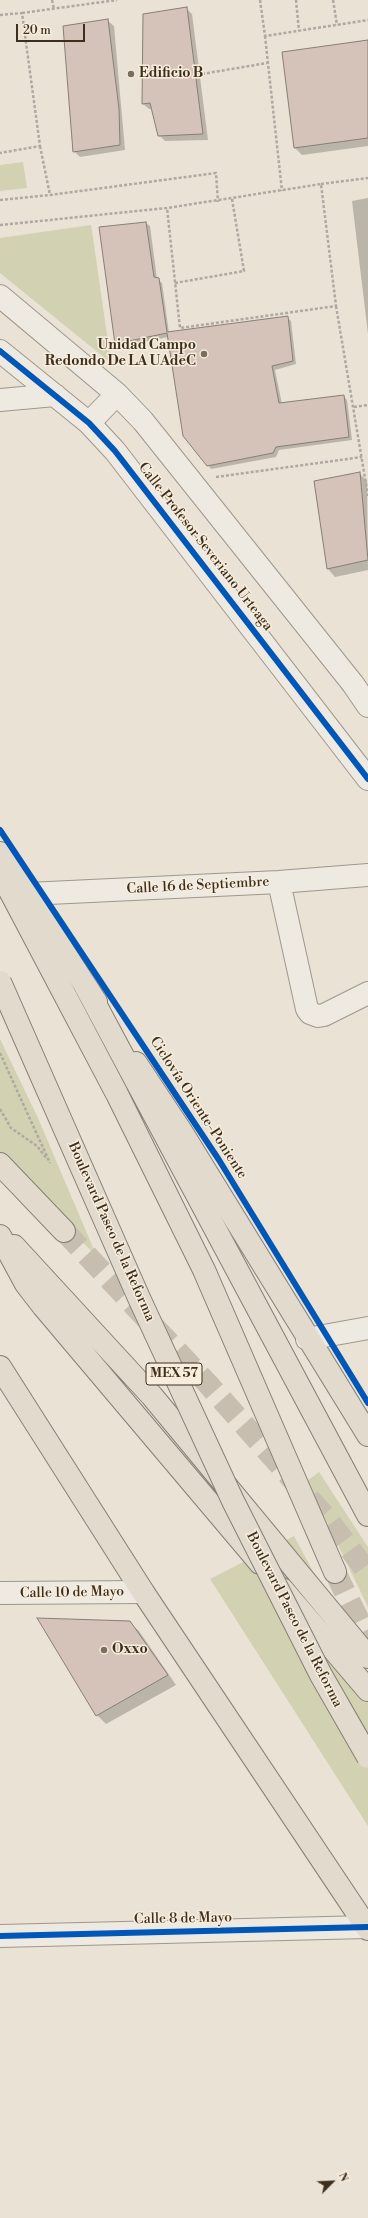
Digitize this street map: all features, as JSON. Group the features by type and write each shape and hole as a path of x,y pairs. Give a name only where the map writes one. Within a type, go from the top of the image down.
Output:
{"main road":[{"path":"0,853 181,1131 368,1435"},
{"path":"0,872 118,1094 204,1270 335,1572"},
{"name":"Boulevard Paseo de la Reforma","path":"0,982 139,1298 233,1501 321,1675 368,1757"},
{"path":"86,987 368,1515"},
{"path":"0,1164 64,1231"},
{"name":"Boulevard Paseo de la Reforma","path":"0,1230 152,1396 368,1657"},
{"path":"0,1236 26,1284 80,1350 368,1690"},
{"path":"0,1367 143,1592 367,1928"}],"street":[{"path":"0,296 117,394 143,421 353,684 368,706"},
{"name":"Calle Profesor Severiano Urteaga","path":"0,351 89,423 115,451 195,552 368,779"},
{"path":"89,423 117,394"},
{"path":"0,400 55,395"},
{"name":"Calle 16 de Septiembre","path":"28,894 279,882 368,875"},
{"path":"279,882 307,1009 313,1016 324,1015 368,993"},
{"path":"307,1338 368,1328"},
{"name":"Calle 10 de Mayo","path":"0,1594 143,1592"},
{"name":"Calle 8 de Mayo","path":"0,1936 367,1928"}],"path":[{"path":"52,0 54,9"},
{"path":"0,15 117,0"},
{"path":"260,0 282,191"},
{"path":"296,0 299,31"},
{"path":"333,0 337,25"},
{"path":"22,13 40,146 50,195"},
{"path":"265,36 368,20"},
{"path":"202,74 267,63"},
{"path":"0,153 40,146"},
{"path":"0,200 50,195 216,173 218,202"},
{"path":"0,225 218,202 322,184 368,178"},
{"path":"322,184 336,306 368,496"},
{"path":"175,283 244,271 232,199"},
{"path":"167,208 180,328 336,306"},
{"path":"354,407 368,405"},
{"path":"191,480 362,457"},
{"path":"0,1053 50,1163 37,1146 10,1128 0,1108"}],"green space":[{"path":"23,162 27,188 0,191 0,165"},
{"path":"91,225 111,363 0,273 0,238"},
{"path":"0,1039 38,1118 97,1257 0,1155"},
{"path":"319,1472 368,1547 368,1607 307,1481"},
{"path":"294,1536 368,1673 368,1826 210,1579"}],"building":[{"path":"187,7 203,134 158,136 150,103 142,104 143,14"},
{"path":"108,19 119,109 120,145 73,152 63,26"},
{"path":"368,40 368,138 294,148 282,52"},
{"path":"146,222 154,277 159,278 167,332 288,316 293,361 272,366 279,403 344,395 349,437 276,447 273,453 207,466 183,436 167,333 115,344 99,227"},
{"path":"360,472 368,560 327,569 314,481"},
{"name":"Oxxo","path":"37,1618 130,1621 168,1675 96,1716"}],"tunnel":[{"path":"64,1231 208,1384 330,1522 368,1573"},
{"path":"335,1572 368,1639"}],"cycle path":[{"path":"0,351 89,423 115,451 368,779"},
{"name":"Ciclovía Oriente-Poniente","path":"0,830 219,1160 368,1403"},
{"path":"0,1936 367,1927"}],"place":[{"name":"Edificio B","path":"131,74"},
{"name":"Unidad Campo Redondo De LA UAdeC","path":"204,354"},
{"name":"Oxxo","path":"104,1650"}]}
